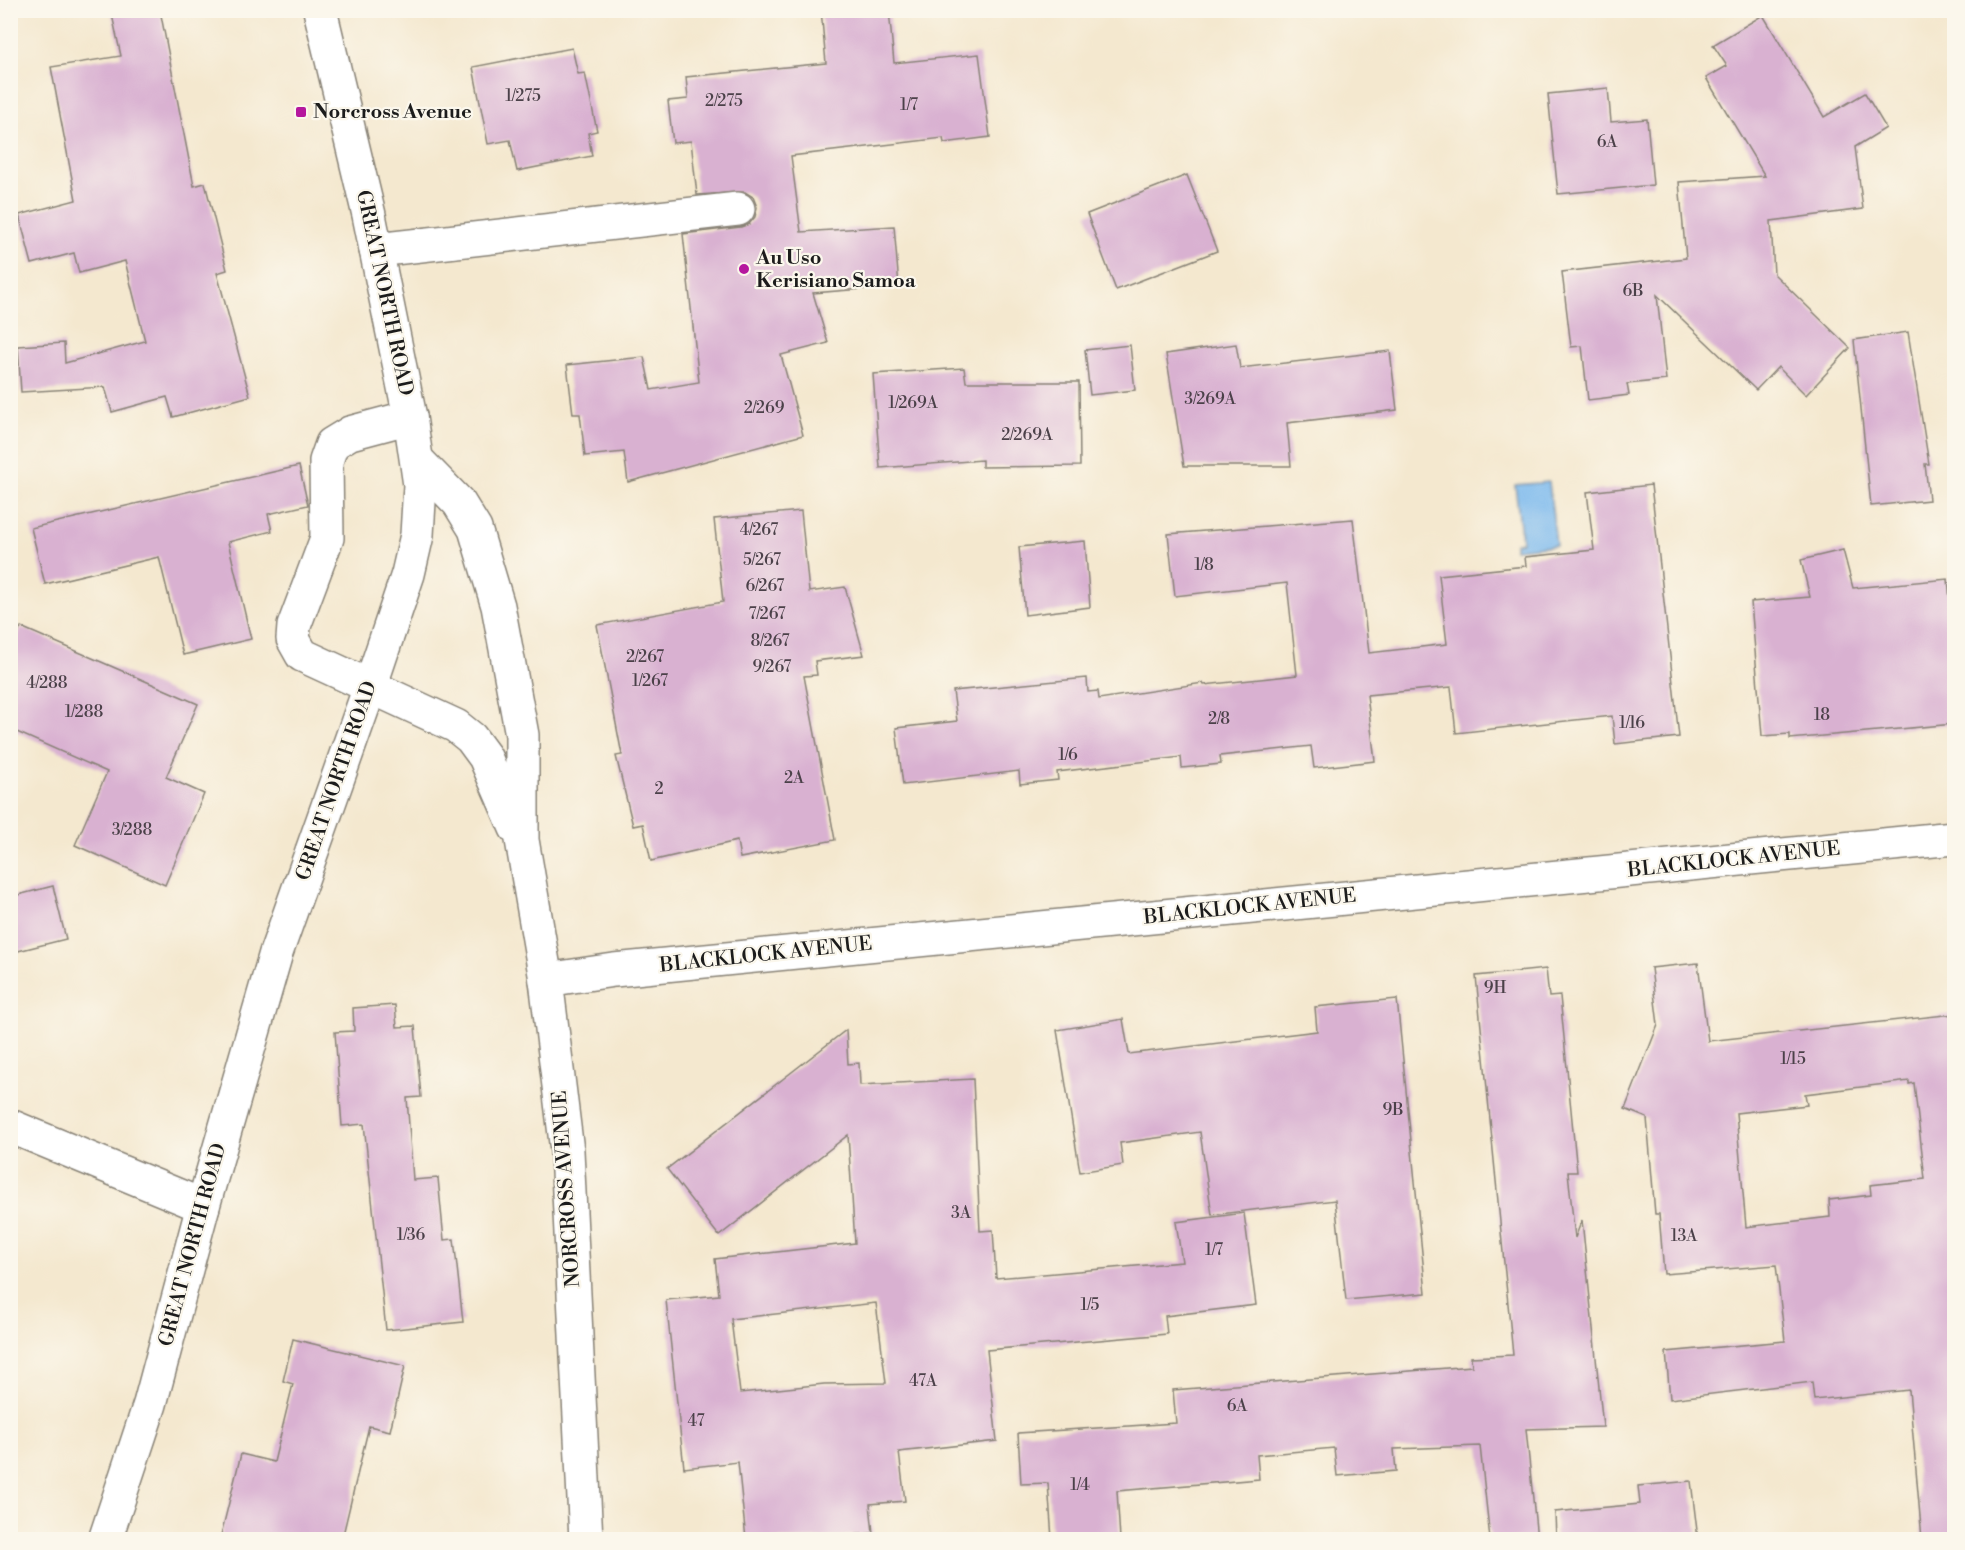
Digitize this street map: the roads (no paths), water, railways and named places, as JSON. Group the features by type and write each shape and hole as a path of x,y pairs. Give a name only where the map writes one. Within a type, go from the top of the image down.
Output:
{"street":[{"name":"GREAT NORTH ROAD","path":"105,1539 150,1404 202,1206 276,953 370,687 408,574 417,535 420,504 418,461 410,417 376,250 320,10"},
{"path":"376,250 738,209"},
{"name":"NORCROSS AVENUE","path":"410,417 350,433 332,444 326,461 327,538 294,626 293,639 302,655 434,714 471,738 492,771 522,840"},
{"name":"NORCROSS AVENUE","path":"418,461 459,503 476,529 498,606 522,735 522,840 546,980 567,1151 586,1539"},
{"name":"BLACKLOCK AVENUE","path":"546,980 638,968 1954,838"},
{"path":"10,1126 202,1206"}],"water":[{"path":"1549,482 1556,545 1515,549 1515,543 1522,542 1515,485"}],"place":[{"name":"Norcross Avenue","path":"301,112"},
{"name":"Au Uso Kerisiano Samoa","path":"744,269"}]}
